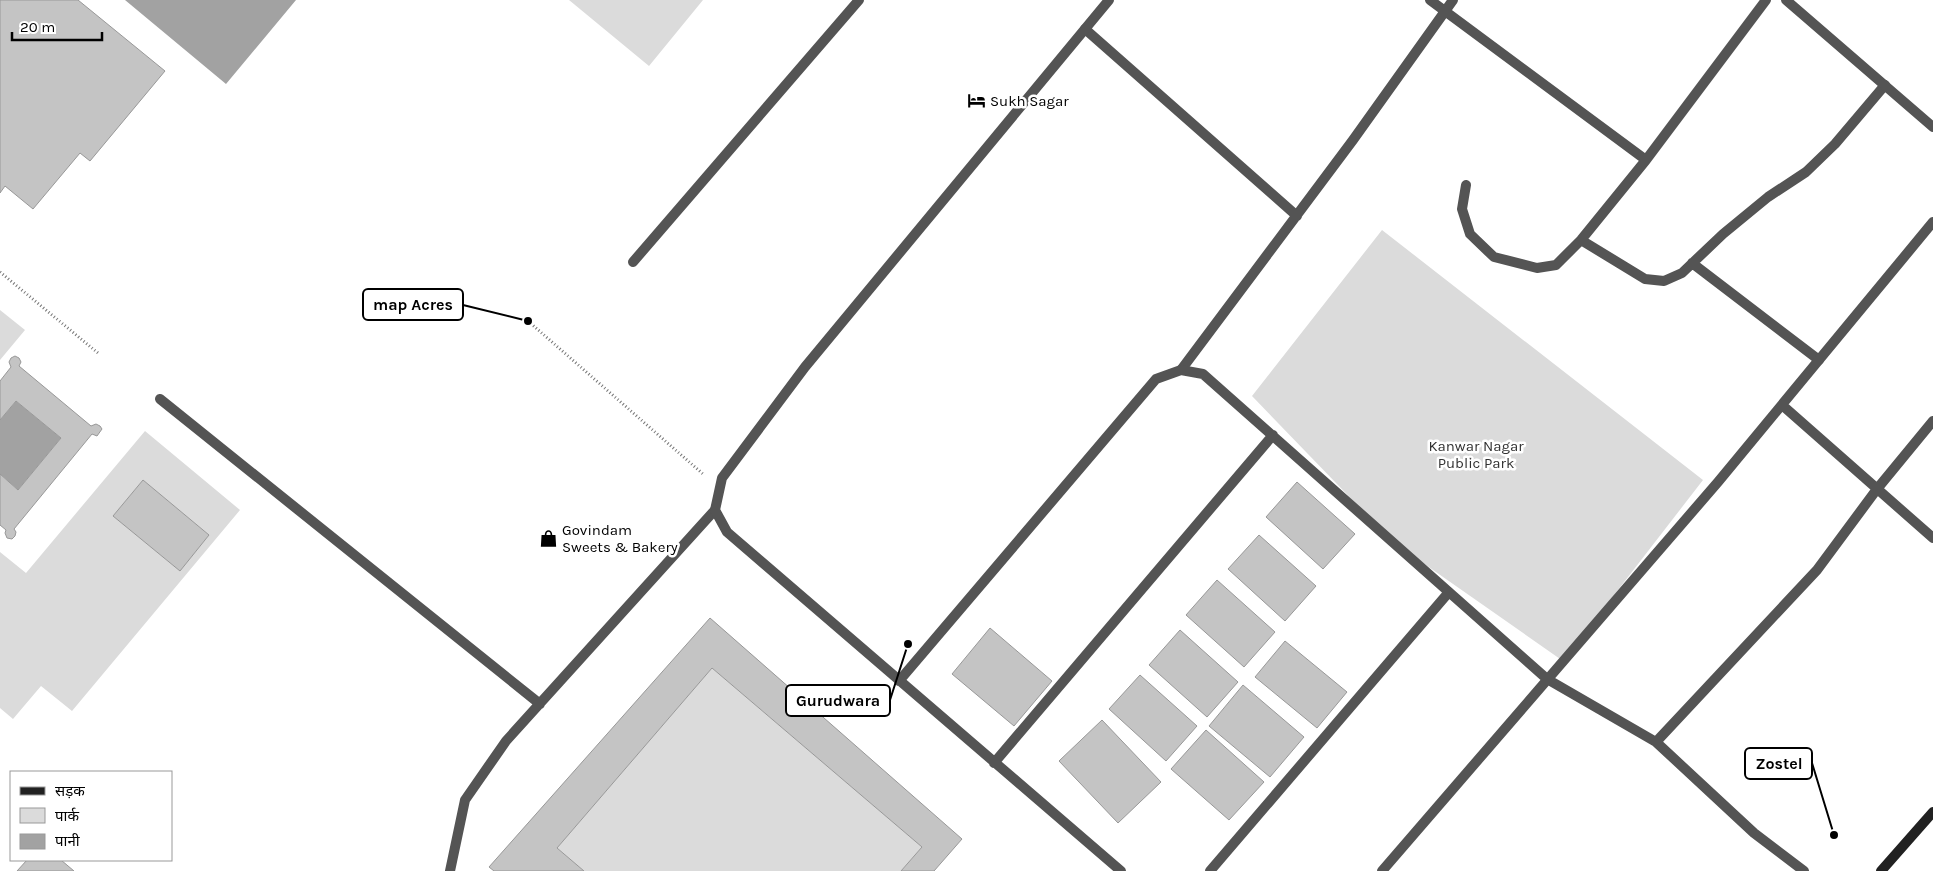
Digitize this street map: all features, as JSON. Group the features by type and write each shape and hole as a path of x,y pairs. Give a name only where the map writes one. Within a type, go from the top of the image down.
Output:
{"main road":[{"path":"1881,871 1933,812"}],"street":[{"path":"633,262 859,0"},
{"path":"450,871 465,800 506,741 714,510 722,478 804,367 1109,0"},
{"path":"1430,0 1646,160"},
{"path":"1180,370 1297,216 1453,0"},
{"path":"1466,185 1462,209 1470,234 1494,257 1537,268 1556,265 1581,240 1646,160 1766,0"},
{"path":"1786,0 1933,127"},
{"path":"1085,30 1297,216"},
{"path":"1581,240 1645,279 1664,281 1682,273 1723,234 1768,197 1806,172 1835,144 1885,85"},
{"path":"1382,871 1718,482 1933,222"},
{"path":"1692,263 1819,360"},
{"path":"899,681 1156,379 1180,370 1203,374 1547,680 1656,742 1754,833 1804,871"},
{"path":"160,399 540,704"},
{"path":"1782,405 1933,538"},
{"path":"1656,742 1817,570 1877,489 1933,421"},
{"path":"994,763 1273,435"},
{"path":"714,510 727,532 1121,871"},
{"path":"1210,871 1449,592"}],"path":[{"path":"0,272 98,353"},
{"path":"528,322 720,489"}],"green space":[{"path":"569,0 703,0 649,66"},
{"name":"Kanwar Nagar Public Park","path":"1382,230 1703,480 1563,661 1393,542 1252,396"},
{"path":"0,310 25,330 0,360"},
{"path":"145,431 240,510 72,711 41,686 13,719 0,708 0,552 26,573","holes":["143,480 209,535 180,571 113,516"]},
{"path":"712,668 922,847 901,871 584,871 557,848"}],"water":[{"path":"125,0 296,0 226,84"},
{"path":"16,401 61,438 18,490 0,474 0,420"}],"building":[{"path":"0,0 78,0 165,71 90,161 80,153 33,209 5,186 0,193"},
{"path":"15,356 21,362 19,366 91,426 96,424 102,429 97,436 92,434 14,529 16,532 12,539 7,538 6,530 0,525 0,474 18,490 61,438 16,401 0,420 0,381 11,367 9,362 11,358"},
{"path":"143,480 209,535 180,571 113,516"},
{"path":"1297,482 1355,534 1323,569 1266,517"},
{"path":"1259,535 1316,586 1285,621 1228,569"},
{"path":"1217,580 1275,632 1244,667 1186,615"},
{"path":"710,618 962,839 934,871 901,871 922,847 712,668 557,848 584,871 494,871 489,867"},
{"path":"990,628 1052,681 1014,726 952,674"},
{"path":"1180,630 1238,682 1207,717 1149,665"},
{"path":"1285,641 1347,692 1317,728 1255,677"},
{"path":"1140,675 1197,726 1166,761 1109,709"},
{"path":"1243,685 1304,737 1270,777 1209,726"},
{"path":"1102,720 1161,782 1118,823 1059,761"},
{"path":"1206,730 1264,782 1229,820 1171,769"},
{"path":"26,861 62,861 74,871 17,871"}],"place":[{"name":"Sukh Sagar","path":"976,101"},
{"name":"map Acres","path":"528,321"},
{"name":"Govindam Sweets & Bakery","path":"548,539"},
{"name":"Gurudwara","path":"908,644"},
{"name":"Zostel","path":"1834,835"}]}
